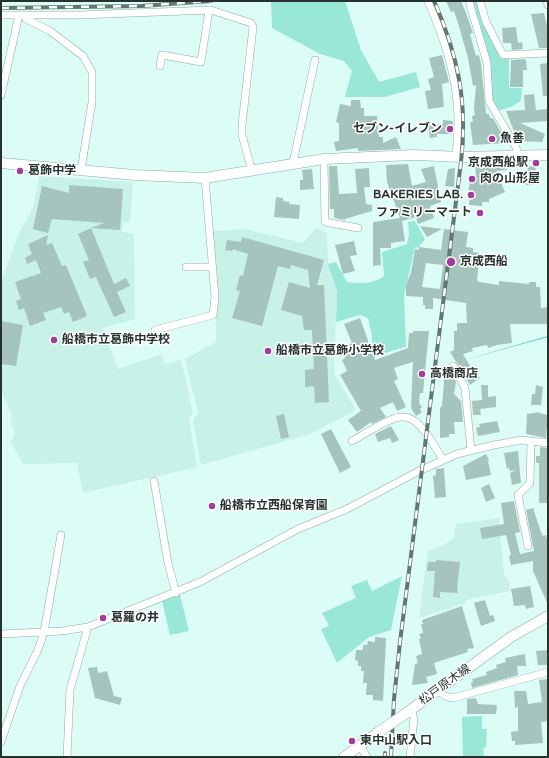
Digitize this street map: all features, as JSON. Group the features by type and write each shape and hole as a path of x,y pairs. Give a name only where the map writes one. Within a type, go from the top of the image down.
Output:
{"street":[{"path":"428,1 440,29 454,79 458,117 456,157"},
{"path":"469,1 487,63 489,101 516,147 518,156"},
{"path":"480,1 486,22 503,55 548,53"},
{"path":"547,1 548,5"},
{"path":"160,66 162,55 201,62 209,10"},
{"path":"1,15 209,10 251,23 253,27 242,136 252,171"},
{"path":"1,95 23,15"},
{"path":"23,15 26,19 50,31 83,56 92,72 92,102 81,170"},
{"path":"293,164 315,60"},
{"path":"1,163 205,178 324,159 414,155 456,157 548,156"},
{"path":"324,159 325,222 358,228"},
{"path":"155,330 213,315 215,297 205,178"},
{"path":"186,267 212,267"},
{"path":"453,366 465,388 471,450"},
{"path":"352,441 397,417 407,417 422,426 443,460"},
{"path":"528,546 518,495 530,483 531,441"},
{"path":"1,634 80,630 176,592 298,529 347,509 443,460 494,444 531,441 548,443"},
{"path":"154,481 168,563 176,592"},
{"path":"1,742 20,686 38,650 44,632 60,535"},
{"name":"松戸原木線","path":"344,757 511,637 548,616"},
{"path":"67,757 70,690 88,627"},
{"path":"438,690 444,696 453,698 548,672"},
{"path":"408,711 414,718 410,757"},
{"path":"360,746 367,757"}],"shaded area":[{"path":"345,1 361,50 379,82 416,72 420,87 385,97 345,97 352,71 344,61 320,54 272,28 271,2"},
{"path":"472,1 478,1 484,24 509,58 509,88 522,88 521,101 511,107 497,111 494,106"},
{"name":"船橋市立葛飾中学校","path":"39,176 133,182 130,222 123,222 122,232 134,234 135,319 103,328 118,369 162,354 165,364 181,360 193,413 189,420 197,467 83,493 77,463 23,464 11,442 15,434 10,419 13,418 1,391 1,281 20,231 33,208"},
{"path":"415,221 425,239 418,248 415,247 404,296 406,347 360,363 356,356 372,349 372,336 368,318 360,315 336,322 337,291 328,264 336,262 347,282 367,283 376,281 384,276 382,252 407,244 409,234 408,222"},
{"name":"船橋市立葛飾小学校","path":"316,228 327,233 328,262 337,291 334,373 356,410 310,434 201,465 193,421 198,413 185,359 216,342 216,297 210,231 245,229 303,243"},
{"path":"548,336 548,337 457,362"},
{"path":"499,518 504,575 509,582 510,591 466,600 466,603 419,618 428,551 445,544 454,538 456,524"},
{"path":"402,576 391,630 369,637 337,663 321,629 329,626 322,613 356,598 351,586 367,580 372,591"},
{"path":"180,595 189,631 170,635 162,601"},
{"path":"482,716 482,729 487,729 486,747 483,748 484,757 463,757 462,717"}],"building":[{"path":"446,1 461,1 473,33 470,34 476,56 479,55 481,64 486,114 489,114 490,118 493,118 507,143 473,145 470,122 473,122 472,116 475,115 476,85 473,86 468,58 454,11 451,12"},
{"path":"544,13 548,30 548,48 539,48 531,14"},
{"path":"516,27 518,43 522,42 523,49 512,50 511,43 503,43 502,28"},
{"path":"442,55 449,82 442,84 444,107 428,109 425,91 431,90 428,79 434,77 429,58"},
{"path":"511,60 526,60 527,70 523,70 523,87 510,87"},
{"path":"548,63 548,96 543,96 540,64"},
{"path":"534,94 536,110 548,109 548,121 520,123 545,134 542,142 518,141 506,111 525,110 524,95"},
{"path":"351,100 360,100 361,108 364,108 364,116 377,116 379,137 383,137 383,143 396,137 401,149 358,151 358,148 336,151 334,142 339,141 339,123 336,122 340,104 351,106"},
{"path":"443,120 453,121 452,134 437,134 437,137 430,138 428,126 443,124"},
{"path":"475,163 478,163 481,169 493,164 507,163 507,170 496,171 505,192 489,199 489,202 482,202 482,206 469,205 470,197 468,197 470,177 476,177"},
{"path":"408,164 412,186 426,182 421,169 434,166 441,202 430,206 434,218 418,224 416,217 402,221 405,241 391,243 391,248 380,248 381,265 373,266 373,222 400,218 387,182 386,165"},
{"path":"329,166 337,166 339,194 357,193 355,169 369,168 370,187 364,187 366,204 372,205 372,211 345,220 334,218 334,209 330,209"},
{"path":"528,166 536,167 534,185 526,185"},
{"path":"455,168 454,187 445,186 448,169"},
{"path":"312,169 314,189 300,190 300,180 303,180 302,170"},
{"path":"69,185 123,189 120,230 91,228 104,223 52,219 48,233 33,229 42,186 69,193"},
{"path":"276,197 283,198 283,201 290,202 289,204 300,205 299,219 274,217"},
{"path":"420,226 442,229 427,237"},
{"path":"91,228 114,284 126,278 130,286 117,292 126,312 114,317 96,277 90,279 83,262 89,260 78,234"},
{"path":"444,229 468,232 466,247 473,248 473,252 480,253 477,280 479,282 499,285 499,281 529,284 529,282 536,282 536,287 540,287 541,308 548,307 548,324 510,324 512,343 488,348 487,345 472,348 473,351 463,354 473,371 480,378 470,385 450,352 454,350 454,331 457,331 457,323 467,323 466,303 433,298 433,309 425,309 425,305 423,305 423,297 406,296 406,285 411,273 415,249 419,250 419,247 441,250","holes":["426,263 443,265 440,289 422,287"]},
{"path":"48,235 46,245 52,243 62,266 66,265 87,316 73,322 69,312 64,314 61,307 43,313 46,320 30,326 24,308 19,310 16,301 21,299 15,282 41,273 36,260 27,264 25,258 32,254 28,244"},
{"path":"242,237 324,260 317,285 324,285 329,402 315,403 314,386 305,387 305,370 314,369 312,330 304,330 302,316 281,310 289,282 310,288 308,270 291,265 290,269 278,266 262,326 232,318 240,291 236,290 240,275 243,276 248,254 233,249 232,251 225,250 227,240 241,242"},
{"path":"354,241 357,255 350,256 355,271 343,274 335,245"},
{"path":"360,318 375,360 408,348 409,333 413,333 413,331 429,331 423,393 420,393 419,403 422,407 420,409 422,412 416,416 411,408 413,362 394,368 398,379 394,381 406,407 397,411 393,402 380,408 386,417 372,424 371,422 357,432 348,420 361,411 340,375 347,371 342,360 345,358 342,353 344,352 343,348 352,343 344,324"},
{"path":"1,321 23,325 16,366 1,364"},
{"path":"445,369 449,369 456,382 454,394 461,401 463,422 454,422 455,434 449,434 449,437 440,438 440,408 442,406"},
{"path":"481,385 488,385 488,397 496,396 496,407 480,409 481,415 473,415 472,401 482,400"},
{"path":"536,385 543,387 541,405 531,405 532,394 535,394"},
{"path":"540,412 539,413 548,415 546,438 526,434 527,414"},
{"path":"284,414 289,437 281,439 276,416"},
{"path":"497,421 500,432 478,436 476,428 480,427 479,424"},
{"path":"391,426 399,440 392,443 390,438 378,442 375,434"},
{"path":"331,429 351,467 340,473 321,434"},
{"path":"540,447 548,448 548,503 539,503 539,463 536,463 536,456 540,456"},
{"path":"518,451 521,483 512,485 510,473 516,470 510,471 509,468 507,469 504,453"},
{"path":"486,454 489,460 491,475 466,480 463,466"},
{"path":"444,468 446,497 435,498 433,476 436,475 436,469"},
{"path":"489,484 495,498 486,502 481,488"},
{"path":"514,501 520,532 515,533 520,554 534,551 526,510 533,508 541,532 543,536 546,535 548,544 548,605 533,571 533,561 511,565 509,556 511,555 506,535 482,539 480,528 504,524 501,503"},
{"path":"436,560 460,562 457,588 458,593 440,592 440,598 433,597 435,571 427,571 428,562 436,562"},
{"path":"530,586 534,607 526,609 525,605 514,606 511,589"},
{"path":"485,600 490,616 493,615 495,621 481,626 474,603"},
{"path":"462,606 474,648 467,649 468,652 434,663 437,674 426,677 428,683 412,685 415,664 418,663 416,656 422,654 419,639 421,638 419,634 423,633 421,624 423,624 422,620"},
{"path":"375,637 386,638 383,701 373,700 373,695 366,695 367,683 363,683 364,671 361,671 361,666 358,666 358,661 355,660 356,650 363,650 363,645 367,645 368,641 375,642"},
{"path":"548,650 548,665 538,665 536,651"},
{"path":"525,654 526,666 517,666 518,675 472,688 472,679 487,675 486,672 497,668 496,665 506,662 505,658"},
{"path":"97,667 98,673 107,671 114,696 122,698 120,705 95,698 88,668"},
{"path":"548,679 548,721 541,722 543,743 515,745 515,741 512,741 511,732 518,731 518,707 515,708 514,691 526,691 528,704 542,702 539,680"},
{"path":"476,698 478,704 497,705 496,714 467,714 467,699"}],"railway":[{"path":"1,8 141,6 211,1"},
{"path":"391,757 394,699 400,642 463,140 462,99 455,60 434,1"}],"place":[{"name":"セブン-イレブン","path":"450,129"},
{"name":"魚善","path":"492,139"},
{"name":"京成西船駅","path":"536,163"},
{"name":"葛飾中学","path":"20,171"},
{"name":"肉の山形屋","path":"472,179"},
{"name":"BAKERIES LAB.","path":"471,195"},
{"name":"ファミリーマート","path":"480,213"},
{"name":"京成西船","path":"451,262"},
{"name":"船橋市立葛飾中学校","path":"54,340"},
{"name":"船橋市立葛飾小学校","path":"268,351"},
{"name":"高橋商店","path":"422,374"},
{"name":"船橋市立西船保育園","path":"212,506"},
{"name":"葛羅の井","path":"103,618"},
{"name":"東中山駅入口","path":"352,741"}]}
